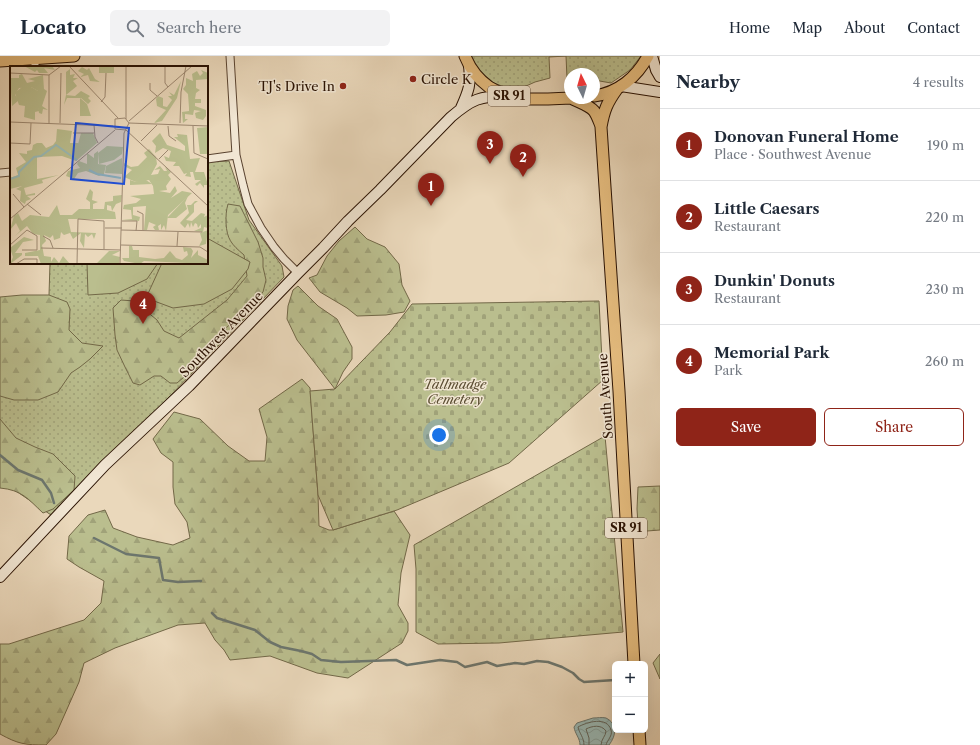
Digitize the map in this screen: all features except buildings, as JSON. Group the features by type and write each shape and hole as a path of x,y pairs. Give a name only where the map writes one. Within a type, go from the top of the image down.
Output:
{"main road":[{"path":"0,61 35,63 74,56"},
{"name":"SR 91","path":"619,87 635,75 648,56"},
{"name":"SR 91","path":"467,61 474,73 485,84 507,96 522,99 564,98"},
{"path":"600,95 619,87"},
{"name":"South Avenue","path":"619,87 606,105 601,127 619,391 634,661"},
{"name":"South Avenue","path":"584,104 593,110 601,127"},
{"path":"639,733 640,745"}],"street":[{"path":"230,56 236,155 248,204 261,228 274,247 298,273"},
{"path":"652,56 656,70 660,77"},
{"name":"Southwest Avenue","path":"461,108 469,90 470,78 467,61"},
{"path":"619,87 660,92"},
{"name":"Southwest Avenue","path":"0,577 106,465 189,386 348,221 451,117 461,108 480,98 490,96 507,96"},
{"path":"208,159 236,155"},
{"path":"0,173 10,172"}],"green space":[{"path":"471,56 566,56 549,57 550,78 535,82 515,91 494,83 476,68"},
{"path":"566,56 641,56 630,70 611,83 600,81 600,68 567,68"},
{"path":"229,161 249,220 282,266 284,277 172,394 51,515 0,480 0,360 49,295 50,264 208,264 208,162"},
{"path":"228,204 240,206 258,242 263,258 263,267 266,280 263,292 220,334 190,372 177,383 170,383 161,376 154,376 140,385 133,383 117,350 113,308 121,300 134,301 157,320 164,331 179,338 227,300 247,276 244,255 230,241 227,233 226,211"},
{"path":"355,227 367,239 385,247 399,264 402,285 410,301 404,312 386,315 357,316 347,308 320,292 309,278 317,275 327,256 339,241"},
{"path":"208,239 250,262 248,269 232,289 204,304 173,308 146,298 162,264 208,264"},
{"path":"87,264 157,264 147,279 118,293 88,295"},
{"path":"298,286 318,306 337,319 352,347 352,359 343,372 335,389 297,340 287,319 288,306 293,290"},
{"path":"49,295 67,302 70,309 69,330 82,343 103,346 90,359 71,373 58,392 38,400 14,400 0,396 0,297"},
{"name":"Tallmadge Cemetery","path":"599,301 603,380 509,463 397,510 333,530 318,495 310,391 335,389 390,332 412,304"},
{"path":"302,379 310,388 319,526 333,530 394,511 410,535 401,573 398,605 408,623 408,631 402,643 348,678 317,673 270,656 230,660 215,640 205,623 178,625 115,648 84,663 79,682 56,734 46,745 22,743 0,734 0,644 9,644 84,620 101,603 104,581 67,559 69,536 88,515 105,510 113,528 137,537 173,545 190,538 187,522 175,504 173,462 161,453 153,439 174,412 200,419 228,446 249,461 265,461 267,437 259,409"},
{"path":"0,419 16,438 53,454 75,476 74,490 53,509 43,513 29,499 19,493 0,488"},
{"path":"605,436 623,632 499,643 438,644 416,632 416,569 414,545"},
{"path":"660,486 660,530 647,531 638,525 638,487"},
{"path":"660,654 660,679 653,663"}],"water":[{"path":"593,718 606,718 612,722 612,733 614,733 613,738 609,745 580,745 574,727 577,723"}],"waterway":[{"path":"0,455 18,470 42,480 51,493 54,503"},
{"path":"94,538 126,554 159,558 163,580 178,582 201,581"},
{"path":"212,613 217,618 255,630 270,642 281,647 312,654 321,660 341,662 396,660 407,665 440,660 457,662 465,667 487,662 497,666 515,663 524,664 537,661 548,662 562,667 573,673 584,682 612,680"}],"place":[{"name":"Circle K","path":"413,79"},
{"name":"TJ's Drive In","path":"343,86"},
{"name":"Dunkin' Donuts","path":"490,164"},
{"name":"Little Caesars","path":"523,177"},
{"name":"Donovan Funeral Home","path":"431,206"},
{"name":"Memorial Park","path":"143,324"}]}
